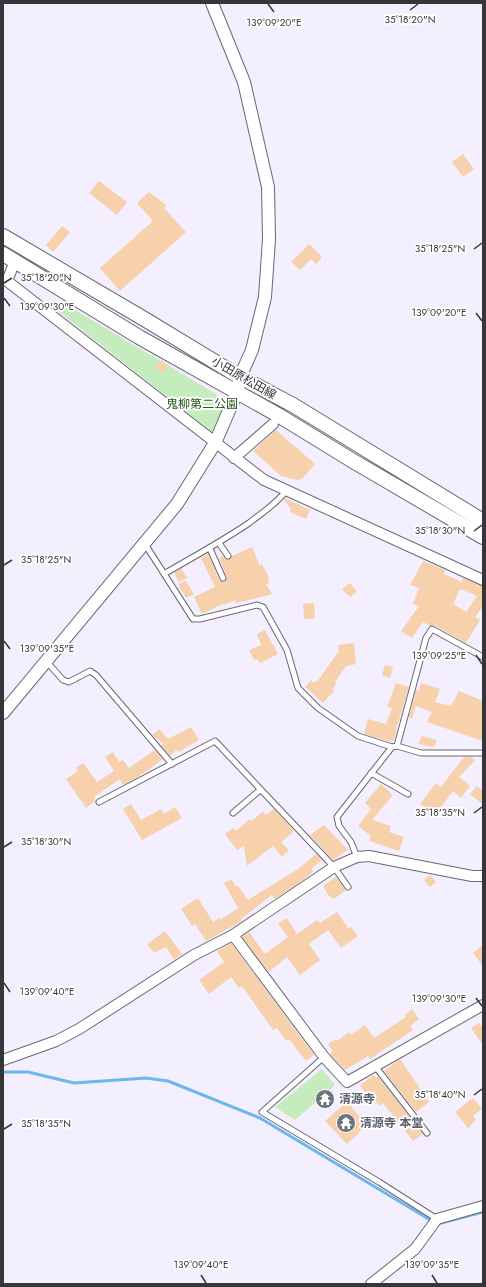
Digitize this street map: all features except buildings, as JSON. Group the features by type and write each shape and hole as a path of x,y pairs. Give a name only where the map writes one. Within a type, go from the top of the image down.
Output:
{"main road":[{"name":"小田原松田線","path":"3,236 240,377 293,405 483,521"},
{"name":"小田原松田線","path":"9,258 139,337 237,392 483,537"}],"street":[{"path":"3,713 177,504 215,443 237,392 240,377 252,350 265,297 269,239 268,187 244,82 212,3"},
{"path":"9,258 7,281 264,480 483,580"},
{"path":"234,458 273,424"},
{"path":"3,1060 56,1041 79,1029 194,955 233,935 334,867 356,856 369,856 472,876 483,876"},
{"path":"233,935 324,1057 347,1082 483,1005"},
{"path":"371,1284 415,1249 437,1219 483,1206"}],"lane":[{"path":"164,574 219,543 272,506 286,491"},
{"path":"219,543 228,556"},
{"path":"145,544 193,619 200,619 256,605 263,607 287,650 298,688 318,708 358,736 395,747 421,752 483,753"},
{"path":"210,549 223,578"},
{"path":"356,856 351,842 338,826 337,817 371,774 395,747 426,638 432,629 483,657"},
{"path":"46,660 63,680 69,682 90,671 96,675 172,764"},
{"path":"99,802 215,741 334,867 348,886"},
{"path":"371,774 408,794"},
{"path":"233,813 260,790"},
{"path":"324,1057 262,1112 380,1182 437,1219"},
{"path":"375,1066 427,1133"}],"green space":[{"name":"鬼柳第二公園","path":"65,304 216,394 218,401 224,408 212,432 59,312"},
{"path":"322,1069 335,1085 295,1120 275,1107"}],"waterway":[{"path":"3,1072 28,1072 74,1083 146,1078 168,1081 260,1118 432,1221"},
{"path":"437,1224 483,1212"}],"place":[{"name":"清源寺","path":"325,1099"},
{"name":"清源寺 本堂","path":"346,1123"}]}
